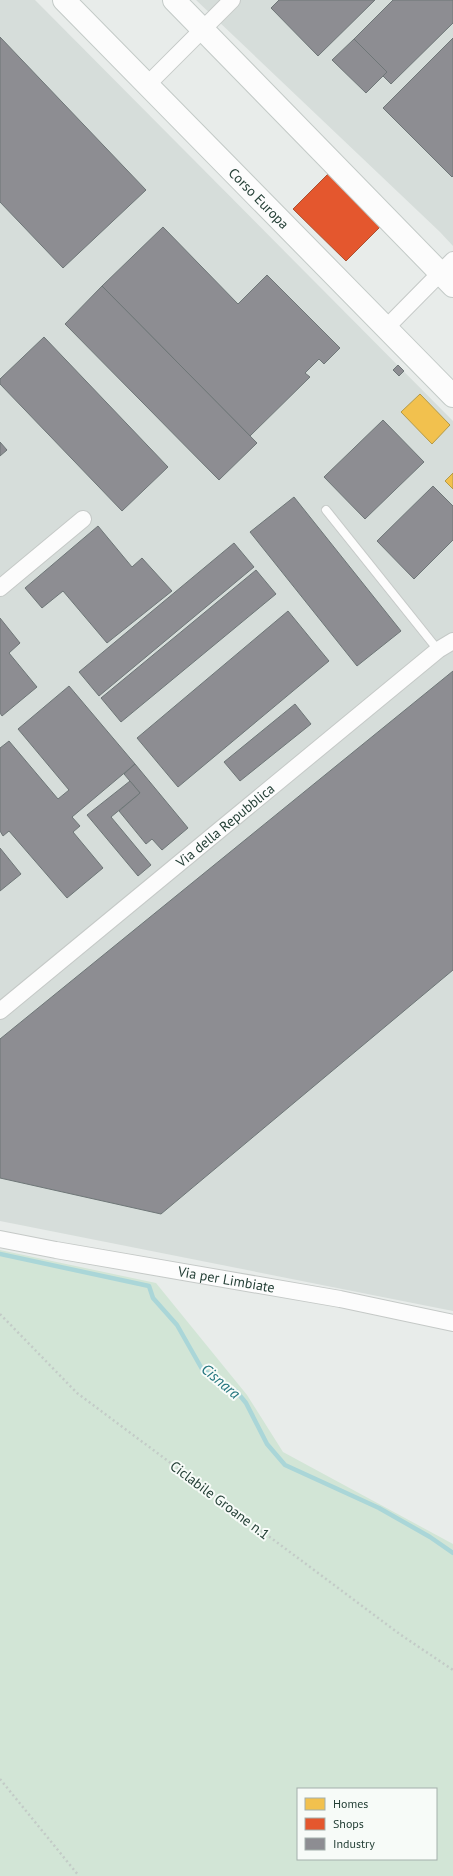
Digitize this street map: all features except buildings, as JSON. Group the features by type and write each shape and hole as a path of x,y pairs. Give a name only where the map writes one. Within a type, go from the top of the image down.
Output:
{"street":[{"name":"Corso Europa","path":"64,0 453,396"},
{"path":"174,0 449,273 385,328"},
{"path":"147,85 232,0"},
{"path":"1,584 83,519"},
{"name":"Via della Repubblica","path":"0,1011 438,650 453,641"},
{"name":"Via per Limbiate","path":"0,1239 340,1299 453,1323"}],"lane":[{"path":"326,510 438,650"}],"path":[{"name":"Ciclabile Groane n.1","path":"0,1314 77,1393 395,1630 453,1670"},
{"path":"0,1780 79,1876"}],"shaded area":[{"path":"0,0 35,0 453,421 453,1311 0,1221"},
{"path":"196,0 453,0 453,246 440,232"}],"green space":[{"path":"0,1250 156,1283 247,1395 283,1452 453,1544 453,1876 0,1876"}],"waterway":[{"name":"Cisnara","path":"0,1254 149,1286 153,1298 177,1325 202,1369 237,1392 246,1403 267,1444 285,1465 379,1508 430,1537 453,1553"}]}
